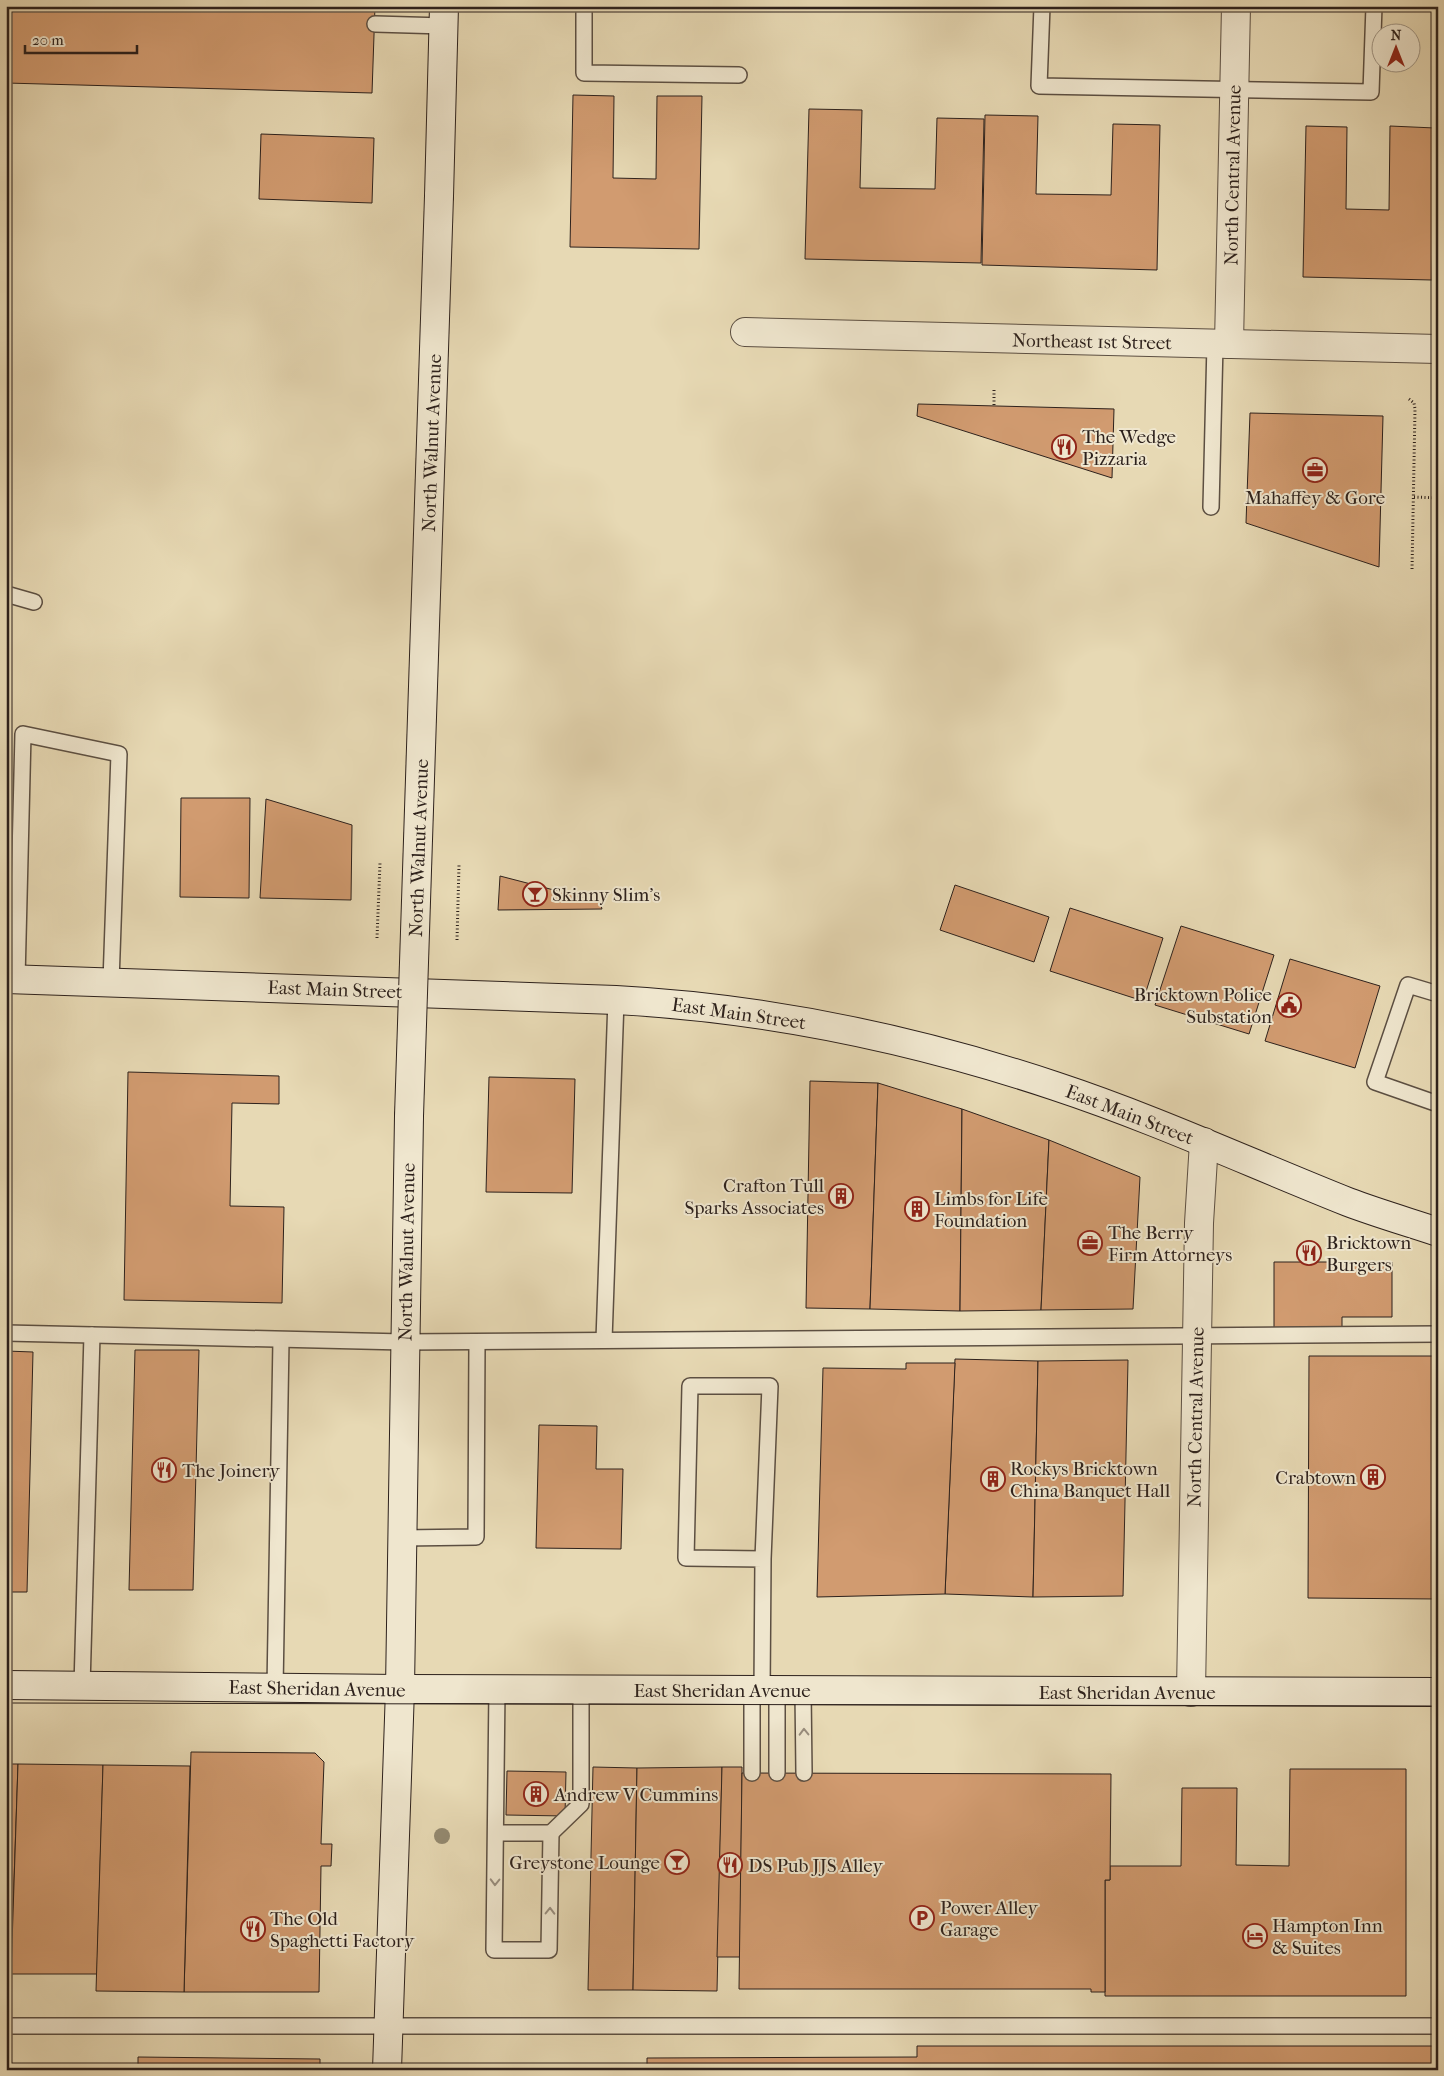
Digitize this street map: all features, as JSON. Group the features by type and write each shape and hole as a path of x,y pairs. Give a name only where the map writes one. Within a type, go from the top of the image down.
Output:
{"street":[{"name":"North Central Avenue","path":"1222,344 1236,6"},
{"name":"North Walnut Avenue","path":"387,2070 400,1689 409,1116 444,16"},
{"name":"Northeast 1st Street","path":"746,332 1438,349"},
{"name":"East Main Street","path":"12,979 664,1002 790,1019 900,1040 1055,1086 1204,1142 1351,1203 1438,1232"},
{"name":"North Central Avenue","path":"1191,1692 1199,1223 1204,1142"},
{"name":"East Sheridan Avenue","path":"6,1685 581,1690 1438,1692"}],"lane":[{"path":"584,6 584,72 739,75"},
{"path":"1042,6 1039,86 1371,92 1374,6"},
{"path":"375,24 444,16"},
{"path":"1211,507 1222,344"},
{"path":"6,594 34,602"},
{"path":"12,979 23,734 120,754 111,982"},
{"path":"1438,994 1408,985 1374,1082 1438,1104"},
{"path":"604,1340 616,1000"},
{"path":"6,1333 404,1342 1438,1334"},
{"path":"82,1686 92,1335"},
{"path":"275,1688 281,1340"},
{"path":"402,1538 476,1537 477,1342"},
{"path":"763,1559 686,1558 690,1386 770,1386 763,1559 774,1690 777,1773"},
{"path":"496,1689 494,1950 549,1950 551,1833"},
{"path":"496,1833 551,1833 581,1804 581,1690"},
{"path":"752,1773 774,1690"},
{"path":"774,1690 804,1773"},
{"path":"6,2026 1438,2026"}],"path":[{"path":"994,390 994,406"},
{"path":"1409,399 1414,403 1416,409 1412,570"},
{"path":"1414,497 1438,498"},
{"path":"377,938 380,863"},
{"path":"456,940 459,865"}],"building":[{"path":"6,6 375,6 372,93 6,83"},
{"path":"573,95 614,96 613,178 656,179 657,96 702,96 699,249 570,247"},
{"path":"809,109 862,110 860,188 935,189 937,118 984,119 981,263 805,259"},
{"path":"985,115 1038,116 1036,194 1111,195 1113,124 1160,125 1157,270 982,265"},
{"path":"1306,126 1347,127 1346,209 1389,210 1390,126 1435,128 1432,280 1303,277"},
{"path":"261,134 374,138 372,203 259,199"},
{"name":"The Wedge Pizzaria","path":"918,404 1114,409 1112,478 917,416"},
{"name":"Mahaffey & Gore","path":"1250,413 1383,416 1379,567 1246,523"},
{"path":"181,798 250,798 249,898 180,897"},
{"path":"266,799 352,825 351,900 260,898"},
{"path":"500,876 600,902 602,909 498,910"},
{"path":"955,885 1049,917 1034,962 940,930"},
{"path":"1070,908 1163,938 1143,1001 1050,971"},
{"path":"1181,926 1274,955 1249,1034 1155,1005"},
{"path":"1290,959 1380,986 1355,1068 1265,1041"},
{"path":"128,1072 279,1076 279,1104 232,1103 230,1206 284,1207 282,1303 124,1300"},
{"path":"489,1077 575,1079 572,1193 486,1192"},
{"name":"Crafton Tull Sparks Associates","path":"810,1081 878,1083 870,1309 806,1308"},
{"name":"Limbs for Life Foundation","path":"878,1083 962,1109 960,1311 870,1309"},
{"path":"962,1109 1049,1140 1041,1310 960,1311"},
{"name":"The Berry Firm Attorneys","path":"1049,1140 1140,1177 1133,1309 1041,1310"},
{"path":"1274,1262 1392,1262 1392,1317 1342,1317 1342,1331 1274,1331"},
{"name":"The Joinery","path":"135,1350 199,1350 193,1590 129,1590"},
{"path":"6,1351 33,1352 27,1592 6,1592"},
{"name":"Crabtown","path":"1309,1356 1438,1356 1438,1599 1308,1598"},
{"name":"Rockys Bricktown China Banquet Hall","path":"955,1359 1038,1361 1033,1597 945,1594"},
{"path":"1128,1360 1123,1596 1033,1597 1038,1361"},
{"path":"906,1363 955,1363 945,1594 817,1597 823,1368 906,1369"},
{"path":"539,1425 597,1426 596,1469 623,1469 621,1549 536,1548"},
{"name":"The Old Spaghetti Factory","path":"191,1752 315,1753 324,1762 321,1844 332,1844 331,1866 321,1866 319,1992 184,1992"},
{"path":"6,1764 18,1764 12,1938 6,1938"},
{"path":"18,1764 103,1765 97,1974 11,1974"},
{"path":"103,1765 190,1766 184,1992 96,1991"},
{"path":"593,1767 637,1768 633,1990 588,1990"},
{"name":"Greystone Lounge","path":"722,1767 717,1991 633,1990 637,1768"},
{"name":"DS Pub JJS Alley","path":"722,1767 742,1767 740,1957 717,1957"},
{"name":"Hampton Inn & Suites","path":"1290,1769 1406,1769 1406,1996 1105,1996 1105,1880 1110,1880 1110,1866 1181,1866 1182,1788 1237,1788 1236,1865 1289,1866"},
{"path":"1433,1769 1438,1769 1438,1969 1433,1969"},
{"name":"Andrew V Cummins","path":"507,1771 566,1772 565,1816 506,1815"},
{"name":"Power Alley Garage","path":"742,1773 1111,1774 1110,1880 1105,1880 1105,1992 1091,1992 1091,1989 739,1989"},
{"path":"917,2046 1438,2046 1438,2070 647,2070 647,2058 917,2057"},
{"path":"138,2057 320,2059 320,2070 138,2070"}],"tram line":[{"path":"6,1703 1438,1706"}],"place":[{"name":"The Wedge Pizzaria","path":"1064,447"},
{"name":"Mahaffey & Gore","path":"1315,470"},
{"name":"Skinny Slim's","path":"535,894"},
{"name":"Bricktown Police Substation","path":"1289,1005"},
{"name":"Crafton Tull Sparks Associates","path":"841,1196"},
{"name":"Limbs for Life Foundation","path":"917,1209"},
{"name":"The Berry Firm Attorneys","path":"1090,1243"},
{"name":"Bricktown Burgers","path":"1309,1253"},
{"name":"The Joinery","path":"164,1470"},
{"name":"Crabtown","path":"1373,1477"},
{"name":"Rockys Bricktown China Banquet Hall","path":"993,1479"},
{"name":"Andrew V Cummins","path":"536,1794"},
{"name":"Greystone Lounge","path":"677,1862"},
{"name":"DS Pub JJS Alley","path":"730,1865"},
{"name":"Power Alley Garage","path":"922,1918"},
{"name":"The Old Spaghetti Factory","path":"253,1929"},
{"name":"Hampton Inn & Suites","path":"1255,1936"}]}
